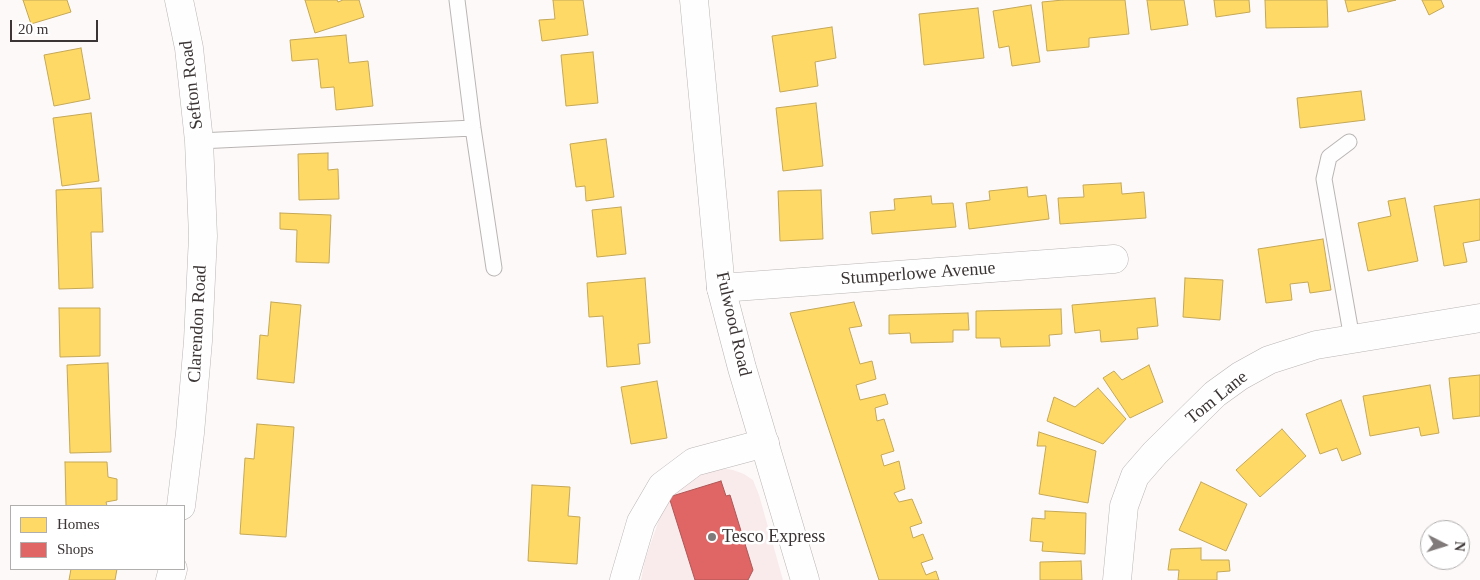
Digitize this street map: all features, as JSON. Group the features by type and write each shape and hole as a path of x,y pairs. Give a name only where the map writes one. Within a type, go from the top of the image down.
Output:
{"street":[{"name":"Sefton Road","path":"179,0 189,48 199,141"},
{"name":"Fulwood Road","path":"694,0 721,288 742,368 805,580"},
{"name":"Clarendon Road","path":"181,505 198,341 203,236 199,141"},
{"name":"Stumperlowe Avenue","path":"721,288 1114,259"},
{"name":"Tom Lane","path":"1116,580 1124,506 1135,476 1155,453 1216,394 1240,376 1269,360 1316,345 1480,318"},
{"path":"624,580 641,522 662,486 694,462 765,443"}],"lane":[{"path":"458,0 473,128 494,268"},
{"path":"199,141 473,128"},
{"path":"1349,142 1329,156 1324,179 1352,339"}],"shaded area":[{"path":"721,468 744,474 753,480 783,580 641,580 645,560 669,491 692,476"}],"building: Homes":[{"path":"23,0 67,0 71,12 31,24"},
{"path":"305,0 337,0 338,2 343,0 359,0 364,17 315,33"},
{"path":"553,0 583,0 588,35 542,41 539,20 555,19"},
{"path":"1125,0 1129,34 1089,38 1089,47 1047,51 1042,2"},
{"path":"1147,0 1184,0 1188,25 1151,30"},
{"path":"1214,0 1249,0 1250,12 1216,17"},
{"path":"1265,0 1327,0 1328,27 1266,28"},
{"path":"1345,0 1396,0 1348,12"},
{"path":"1422,0 1441,0 1444,7 1429,15"},
{"path":"1031,5 1040,62 1012,66 1009,46 999,48 993,11"},
{"path":"978,8 984,58 924,65 919,14"},
{"path":"832,27 836,58 815,62 818,86 780,92 772,36"},
{"path":"346,35 349,63 368,61 373,106 336,110 334,87 321,88 318,59 292,61 290,40"},
{"path":"81,48 90,99 54,106 44,55"},
{"path":"593,52 598,103 566,106 561,55"},
{"path":"1361,91 1365,120 1300,128 1297,98"},
{"path":"816,103 823,166 783,171 776,108"},
{"path":"91,113 99,181 62,186 53,118"},
{"path":"606,139 614,197 586,201 585,186 576,187 570,144"},
{"path":"328,153 328,170 338,169 339,199 299,200 298,154"},
{"path":"1121,183 1122,194 1144,192 1146,218 1060,224 1058,198 1084,197 1083,185"},
{"path":"1027,187 1028,197 1046,195 1049,219 969,229 966,203 990,200 989,191"},
{"path":"101,188 103,232 91,232 93,288 59,289 56,190"},
{"path":"821,190 823,239 780,241 778,191"},
{"path":"931,196 932,204 953,203 956,227 872,234 870,212 895,210 894,199"},
{"path":"1405,198 1418,261 1368,271 1358,223 1391,216 1388,201"},
{"path":"1480,199 1480,240 1463,243 1467,262 1444,266 1434,206"},
{"path":"621,207 626,254 597,257 592,210"},
{"path":"280,213 331,215 329,263 296,262 297,230 280,229"},
{"path":"1323,239 1331,290 1310,293 1308,282 1290,284 1292,300 1266,303 1258,249"},
{"path":"645,278 650,343 638,344 640,364 607,367 603,316 589,317 587,283"},
{"path":"1185,278 1223,280 1220,320 1183,317"},
{"path":"1155,298 1158,326 1137,328 1138,339 1101,342 1100,330 1075,333 1072,305"},
{"path":"271,302 301,305 294,383 257,379 260,335 268,336"},
{"path":"854,302 862,326 849,328 860,364 872,361 876,379 856,385 860,400 885,394 888,404 875,408 877,421 884,419 894,451 881,455 884,466 899,461 905,489 894,493 899,502 912,499 922,523 910,527 913,538 923,534 933,559 921,563 926,575 936,571 939,580 879,580 790,313"},
{"path":"59,308 100,308 100,356 60,357"},
{"path":"1061,309 1062,334 1049,335 1050,346 1001,347 1000,338 976,338 976,311"},
{"path":"968,313 969,330 953,330 953,342 911,343 910,333 889,334 889,315"},
{"path":"108,363 111,452 70,453 67,365"},
{"path":"1149,365 1163,402 1130,418 1103,378 1114,371 1122,380"},
{"path":"1480,375 1480,416 1453,419 1449,378"},
{"path":"657,381 667,438 631,444 621,387"},
{"path":"1430,385 1439,433 1421,436 1419,427 1370,436 1363,396"},
{"path":"1098,388 1126,419 1103,444 1047,421 1054,397 1075,407"},
{"path":"1341,400 1361,454 1342,461 1337,448 1320,454 1306,414"},
{"path":"257,424 294,427 286,537 240,534 245,458 254,459"},
{"path":"1282,429 1306,456 1260,497 1236,470"},
{"path":"1039,432 1096,451 1088,503 1039,494 1046,446 1037,446"},
{"path":"65,462 107,462 108,477 117,479 117,500 106,502 107,505 66,505"},
{"path":"1201,482 1247,504 1226,551 1179,530"},
{"path":"532,485 570,487 568,516 580,517 577,564 528,561"},
{"path":"1045,511 1086,513 1085,554 1042,551 1043,542 1030,541 1032,518 1045,519"},
{"path":"1201,548 1201,560 1229,560 1230,571 1217,572 1217,580 1178,580 1179,570 1168,570 1171,549"},
{"path":"1081,561 1082,580 1040,580 1040,562"},
{"path":"71,570 117,570 115,580 69,580"}],"building: Shops":[{"name":"Tesco Express","path":"721,481 726,496 730,495 753,570 748,580 695,580 669,497"}],"place":[{"name":"Tesco Express","path":"712,537"}]}
